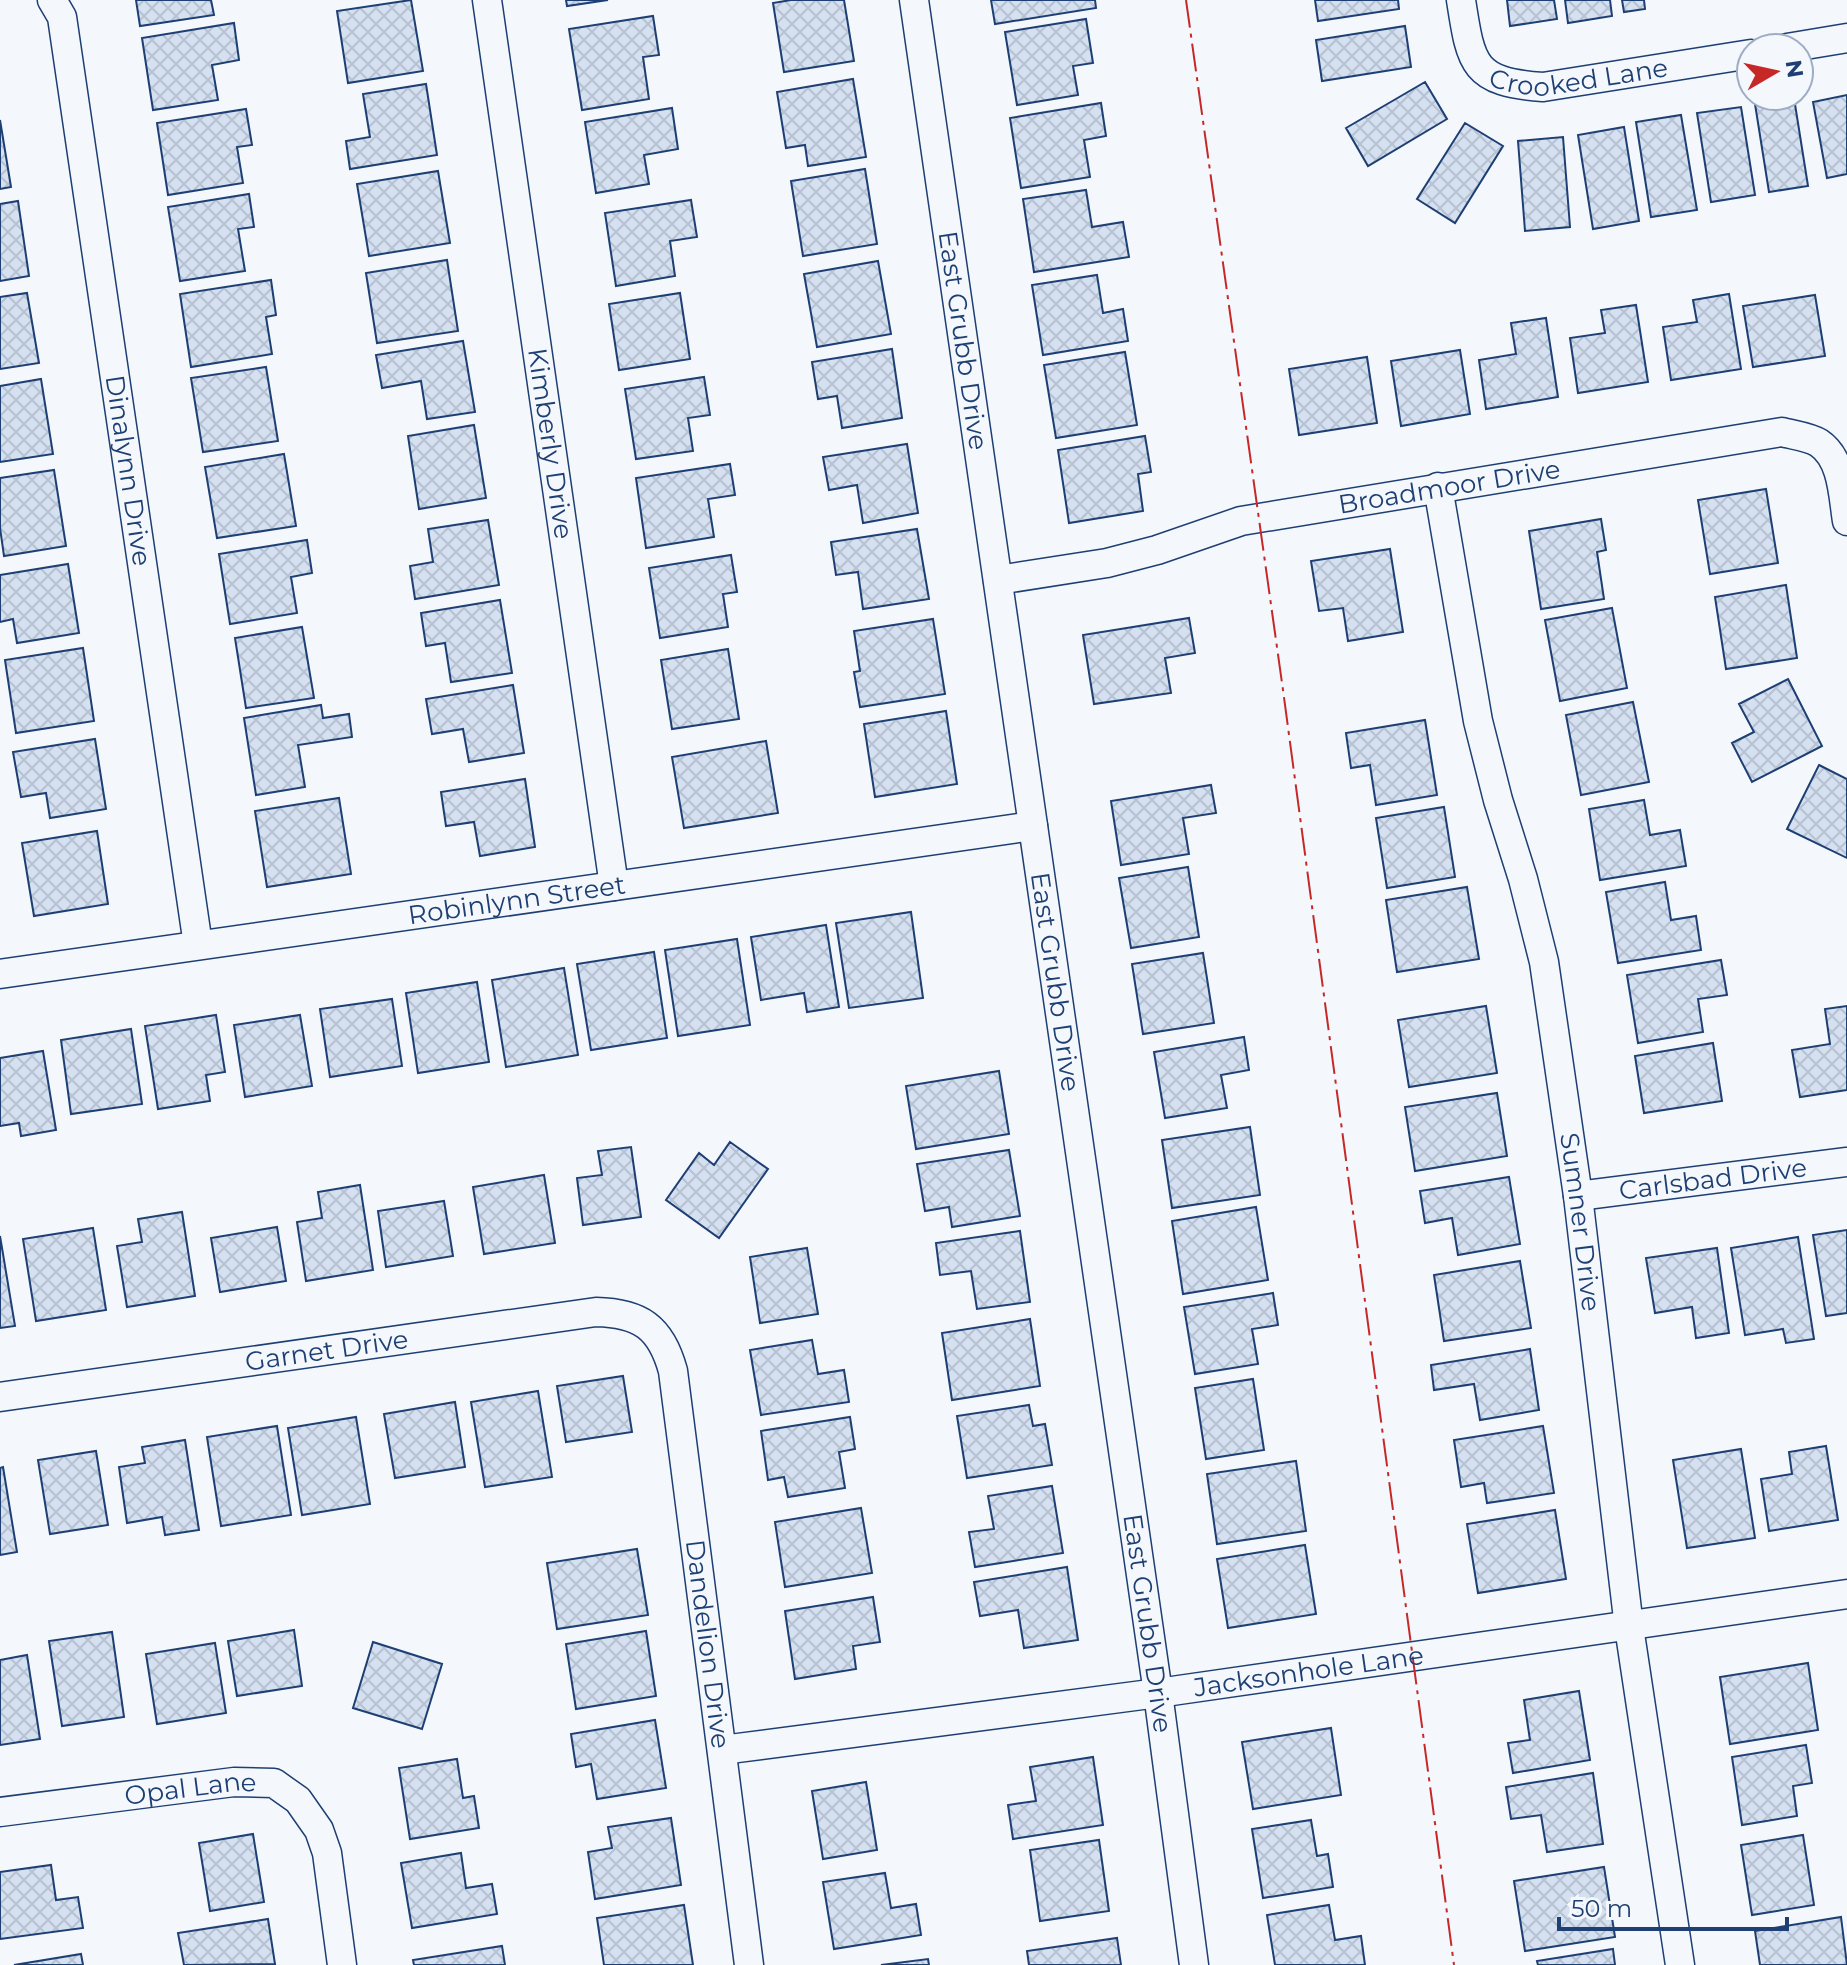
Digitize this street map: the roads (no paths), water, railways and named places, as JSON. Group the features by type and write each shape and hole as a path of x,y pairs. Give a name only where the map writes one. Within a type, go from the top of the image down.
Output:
{"street":[{"name":"Dinalynn Drive","path":"52,0 62,17 198,945"},
{"name":"Kimberly Drive","path":"487,0 614,886"},
{"name":"East Grubb Drive","path":"914,0 1158,1693 1194,1965"},
{"name":"Crooked Lane","path":"1461,0 1468,47 1490,76 1508,84 1543,87 1735,57"},
{"path":"1815,43 1847,38"},
{"name":"Broadmoor Drive","path":"998,580 1107,563 1157,550 1241,521 1782,432 1820,443 1833,460 1840,478 1847,521"},
{"name":"Sumner Drive","path":"1438,487 1478,721 1544,962 1578,1196 1629,1627 1680,1965"},
{"name":"Robinlynn Street","path":"0,974 1033,826"},
{"name":"Carlsbad Drive","path":"1578,1196 1847,1162"},
{"name":"Garnet Drive","path":"0,1397 596,1312 636,1317 651,1327"},
{"name":"Dandelion Drive","path":"651,1327 669,1356 673,1371 749,1965"},
{"name":"Jacksonhole Lane","path":"722,1750 1158,1693 1847,1594"},
{"name":"Opal Lane","path":"0,1812 234,1782 274,1783 298,1800 319,1830 327,1853 342,1965"}]}
